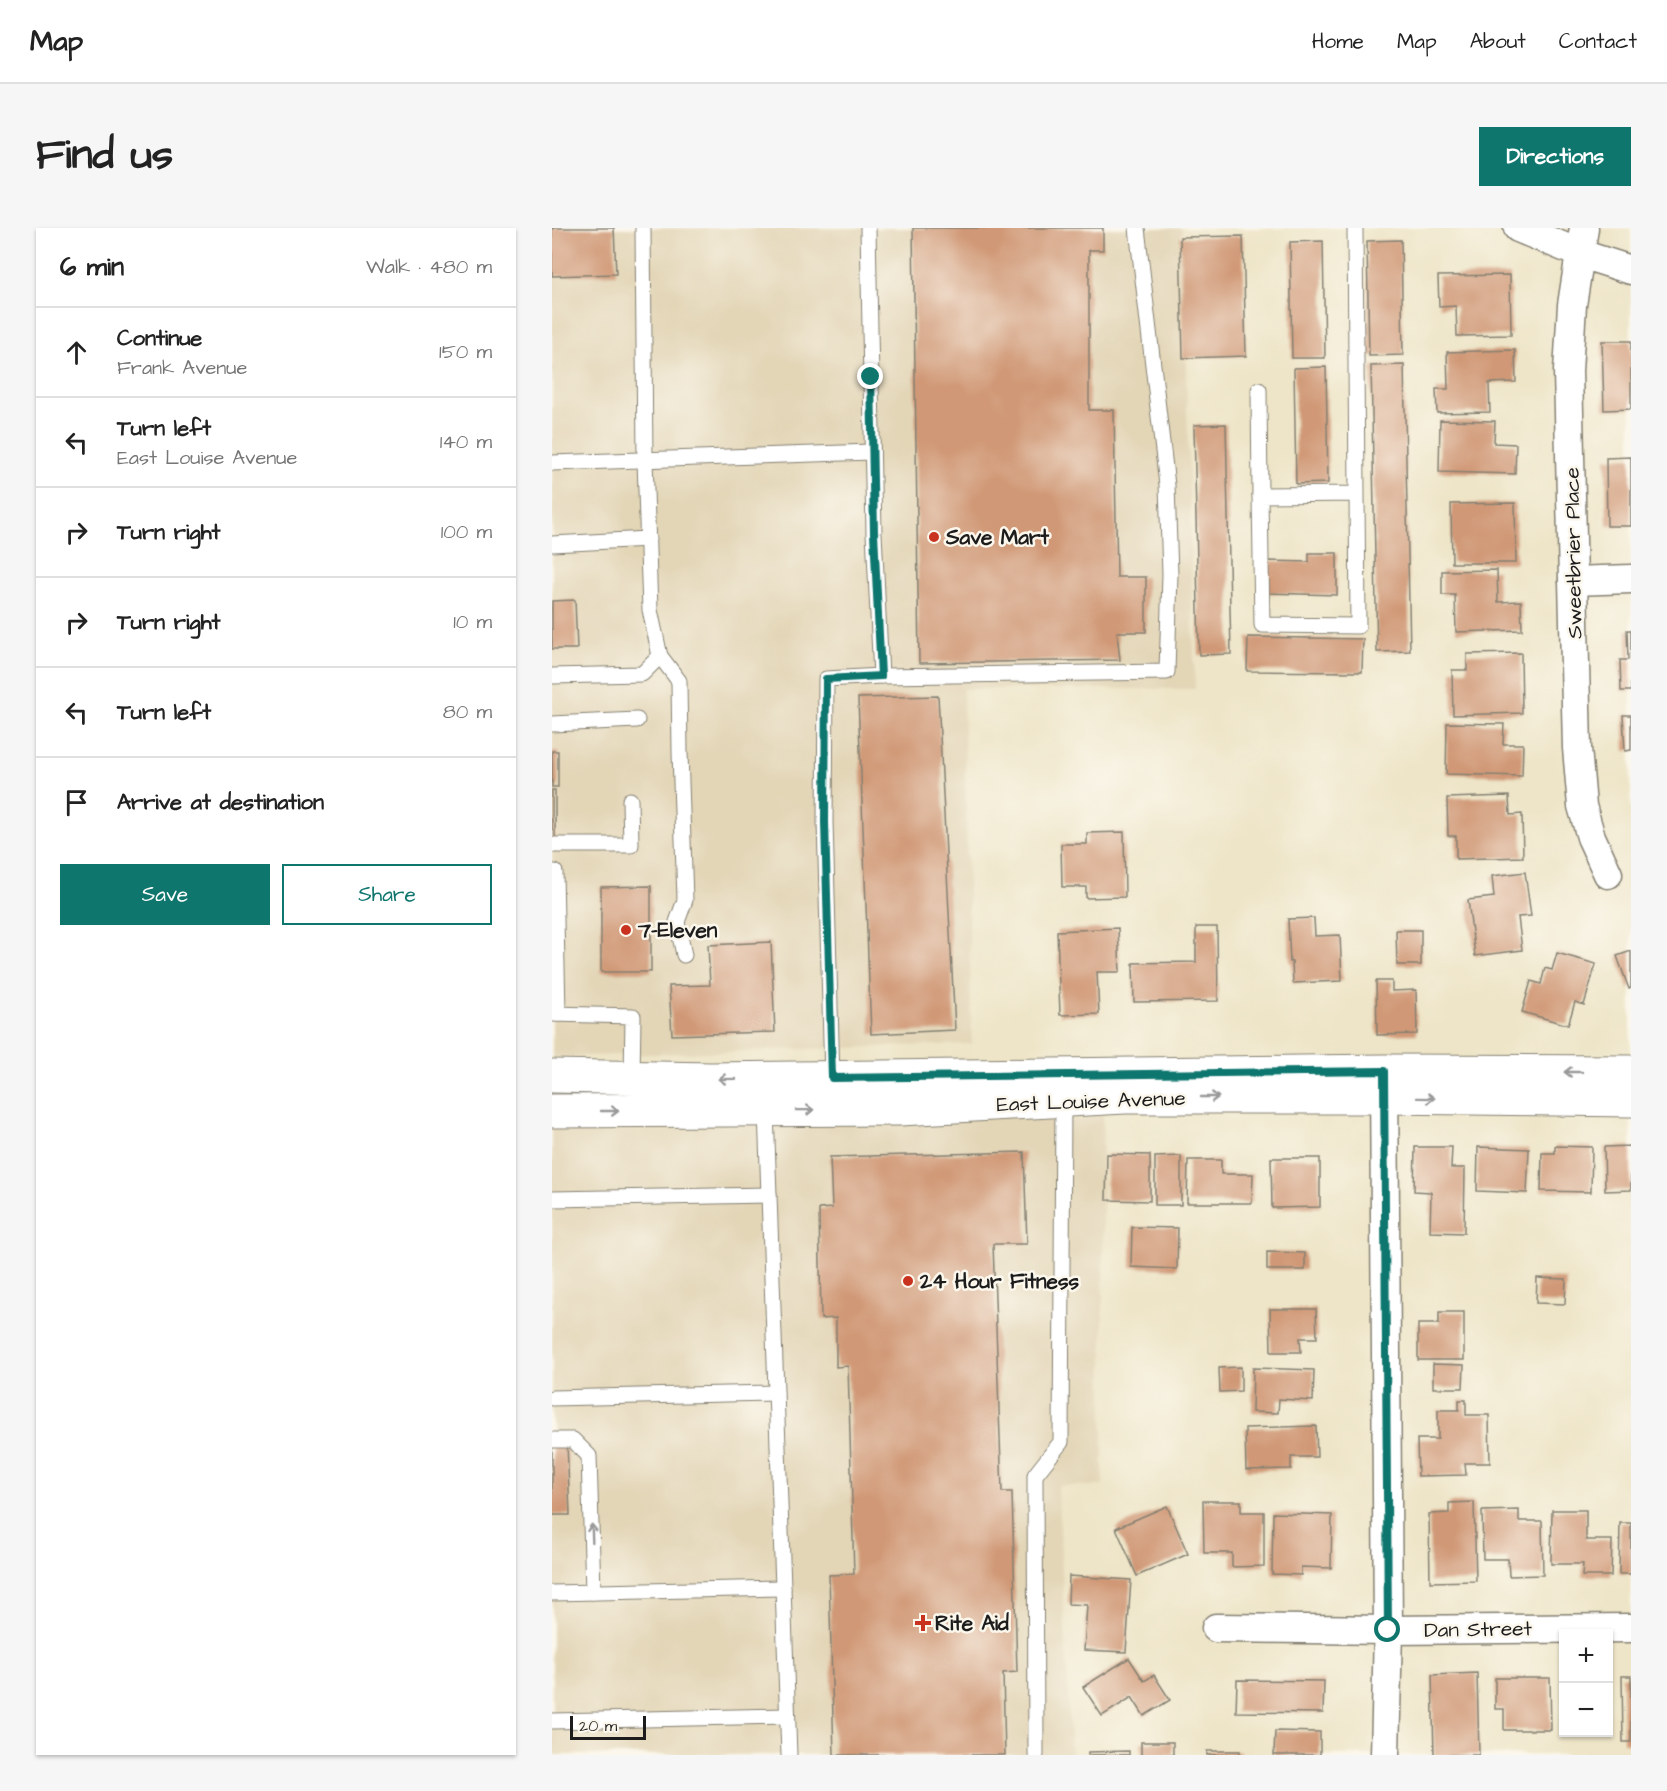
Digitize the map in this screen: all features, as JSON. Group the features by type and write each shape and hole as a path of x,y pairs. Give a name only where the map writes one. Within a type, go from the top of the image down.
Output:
{"street":[{"path":"1518,228 1583,241 1631,270"},
{"name":"Sweetbrier Place","path":"1583,241 1572,305 1568,371 1577,748 1582,806 1591,837 1608,874"},
{"path":"1573,581 1631,579"},
{"name":"East Louise Avenue","path":"552,1111 900,1109 1631,1072"},
{"name":"East Louise Avenue","path":"552,1076 1383,1084 1631,1100"},
{"path":"1383,1084 1388,1630 1385,1755"},
{"name":"Dan Street","path":"1216,1628 1388,1630 1631,1628"}],"lane":[{"path":"643,228 645,460 650,610 660,656 679,681 685,900 677,922 684,955"},
{"path":"868,228 872,452 881,676"},
{"path":"832,1078 825,822 826,679 881,676 1167,672 1170,574 1167,485 1137,228"},
{"path":"1259,390 1262,625 1358,626 1354,228"},
{"path":"552,463 872,452"},
{"path":"1260,495 1357,494"},
{"path":"552,544 648,539"},
{"path":"552,676 642,674 660,656"},
{"path":"552,724 637,720"},
{"path":"552,845 631,845 630,800"},
{"path":"552,872 555,872 555,1014 633,1016 632,1078"},
{"path":"1036,1755 1035,1475 1061,1442 1063,1101"},
{"path":"766,1111 789,1755"},
{"path":"552,1199 769,1195"},
{"path":"552,1398 776,1394"},
{"path":"552,1440 573,1440 589,1456 593,1592"},
{"path":"552,1593 783,1588"},
{"path":"552,1721 787,1716"}],"shaded area":[{"path":"552,228 1182,228 1195,689 963,689 972,1044 552,1057"},
{"path":"1103,1110 1103,1486 1058,1486 1071,1755 552,1755 552,1121"}],"building":[{"path":"552,228 614,228 616,274 552,276"},
{"path":"913,228 1103,228 1103,250 1089,250 1089,410 1114,410 1117,577 1146,577 1146,632 1117,632 1120,660 919,663"},
{"path":"1243,236 1246,356 1183,358 1180,237"},
{"path":"1401,240 1403,355 1369,356 1367,241"},
{"path":"1323,241 1325,358 1292,358 1290,242"},
{"path":"1510,275 1511,335 1457,336 1456,306 1439,307 1438,276"},
{"path":"1602,341 1631,341 1631,409 1604,410"},
{"path":"1515,350 1516,382 1489,383 1490,412 1437,413 1436,389 1448,389 1447,352"},
{"path":"1404,365 1410,651 1377,652 1371,366"},
{"path":"1326,367 1328,483 1296,484 1294,368"},
{"path":"1440,420 1495,421 1494,443 1516,444 1515,474 1439,472"},
{"path":"1226,424 1231,654 1199,655 1194,425"},
{"path":"1631,457 1631,526 1607,526 1606,458"},
{"path":"1515,503 1516,563 1452,563 1451,504"},
{"path":"1309,553 1337,553 1337,595 1266,593 1267,561 1309,562"},
{"path":"1497,570 1498,602 1521,601 1522,630 1456,632 1455,595 1442,595 1442,571"},
{"path":"575,600 577,649 552,649 552,601"},
{"path":"1627,630 1631,630 1631,691 1621,691 1620,660 1628,660"},
{"path":"1248,637 1363,639 1362,672 1247,671"},
{"path":"1521,653 1522,713 1453,715 1452,670 1467,670 1467,654"},
{"path":"938,696 955,1030 871,1034 858,698"},
{"path":"1623,715 1631,715 1631,750 1625,751"},
{"path":"1447,723 1504,724 1503,744 1523,744 1522,776 1446,774"},
{"path":"552,751 558,751 558,787 552,787"},
{"path":"552,790 555,790 555,840 552,840"},
{"path":"1509,796 1510,815 1522,814 1523,857 1456,859 1456,836 1448,836 1447,798"},
{"path":"1124,832 1125,897 1086,898 1086,887 1062,887 1061,844 1087,844 1087,833"},
{"path":"1525,872 1531,916 1518,917 1522,950 1475,956 1468,900 1494,897 1492,876"},
{"name":"7-Eleven","path":"651,886 651,972 601,972 601,887"},
{"path":"1314,918 1315,936 1340,935 1342,981 1293,983 1288,919"},
{"path":"1196,927 1217,927 1218,1001 1134,1002 1133,963 1196,962"},
{"path":"1118,928 1120,972 1097,972 1099,1014 1060,1015 1057,931"},
{"path":"1396,930 1421,930 1421,965 1397,965"},
{"path":"771,942 775,1032 672,1035 669,986 710,985 708,945"},
{"path":"1631,951 1631,988 1629,989 1617,956"},
{"path":"1557,953 1596,964 1584,1005 1575,1002 1568,1025 1522,1012 1531,981 1541,984 1545,968 1552,970"},
{"path":"1376,981 1392,981 1392,991 1416,990 1417,1034 1377,1035"},
{"path":"1555,1146 1592,1147 1591,1192 1541,1191 1542,1153 1555,1153"},
{"path":"1631,1146 1631,1190 1605,1191 1604,1147"},
{"path":"1415,1147 1452,1147 1451,1168 1465,1168 1464,1233 1430,1232 1431,1192 1414,1191"},
{"path":"1478,1147 1529,1149 1527,1193 1477,1191"},
{"path":"1024,1152 1027,1244 993,1244 1002,1492 1012,1492 1017,1672 1003,1673 1005,1755 834,1755 829,1575 854,1574 848,1366 836,1367 836,1318 821,1319 819,1209 832,1208 830,1157"},
{"path":"1107,1154 1150,1155 1150,1201 1106,1200"},
{"path":"1181,1156 1181,1205 1155,1205 1155,1157"},
{"path":"1271,1158 1320,1158 1320,1207 1272,1208"},
{"path":"1188,1160 1221,1160 1221,1174 1253,1174 1252,1203 1187,1203"},
{"path":"1132,1227 1178,1228 1177,1269 1131,1267"},
{"path":"1267,1252 1305,1253 1305,1270 1267,1270"},
{"path":"1537,1278 1566,1279 1565,1304 1536,1303"},
{"path":"1270,1309 1316,1309 1317,1338 1300,1338 1301,1352 1271,1352"},
{"path":"1439,1312 1464,1312 1464,1360 1418,1360 1418,1324 1439,1324"},
{"path":"1433,1364 1464,1365 1463,1388 1433,1388"},
{"path":"1241,1367 1241,1391 1220,1392 1219,1368"},
{"path":"1253,1368 1314,1370 1313,1401 1279,1399 1278,1413 1252,1412"},
{"path":"1459,1400 1466,1400 1466,1415 1489,1415 1490,1463 1465,1463 1466,1475 1418,1476 1417,1439 1438,1439 1438,1410 1459,1410"},
{"path":"1316,1426 1317,1457 1291,1457 1291,1469 1246,1470 1245,1428"},
{"path":"552,1443 567,1443 570,1515 552,1515"},
{"path":"1203,1501 1241,1501 1241,1512 1264,1512 1264,1566 1232,1567 1232,1553 1204,1553"},
{"path":"1474,1502 1476,1581 1430,1582 1429,1514 1449,1513 1449,1503"},
{"path":"1167,1506 1188,1554 1137,1576 1116,1528"},
{"path":"1519,1510 1519,1521 1542,1521 1543,1575 1509,1576 1508,1559 1483,1559 1482,1511"},
{"path":"1552,1510 1586,1510 1586,1540 1612,1540 1611,1576 1582,1576 1583,1564 1551,1564"},
{"path":"1273,1513 1332,1515 1331,1568 1301,1567 1301,1575 1272,1574"},
{"path":"1620,1523 1631,1523 1631,1574 1619,1574"},
{"path":"1069,1576 1131,1580 1126,1652 1084,1650 1087,1605 1068,1604"},
{"path":"1129,1658 1144,1681 1154,1675 1170,1700 1144,1716 1132,1697 1102,1716 1083,1687"},
{"path":"1477,1673 1479,1755 1434,1755 1432,1675"},
{"path":"1622,1676 1631,1676 1631,1742 1623,1742"},
{"path":"1495,1678 1550,1678 1551,1730 1504,1730 1504,1709 1495,1709"},
{"path":"1237,1680 1324,1681 1323,1713 1236,1712"},
{"path":"1275,1731 1320,1732 1320,1755 1274,1755"},
{"path":"1141,1742 1173,1742 1173,1755 1141,1755"},
{"path":"1129,1751 1129,1755 1088,1755 1088,1752"},
{"path":"1207,1751 1240,1751 1240,1755 1207,1755"}],"place":[{"name":"Save Mart","path":"934,537"},
{"name":"7-Eleven","path":"626,930"},
{"name":"24 Hour Fitness","path":"908,1281"},
{"name":"Rite Aid","path":"923,1623"}],"route":[{"path":"871,377 874,533 881,676 826,679 825,822 832,1078 1384,1071 1388,1630"}]}
